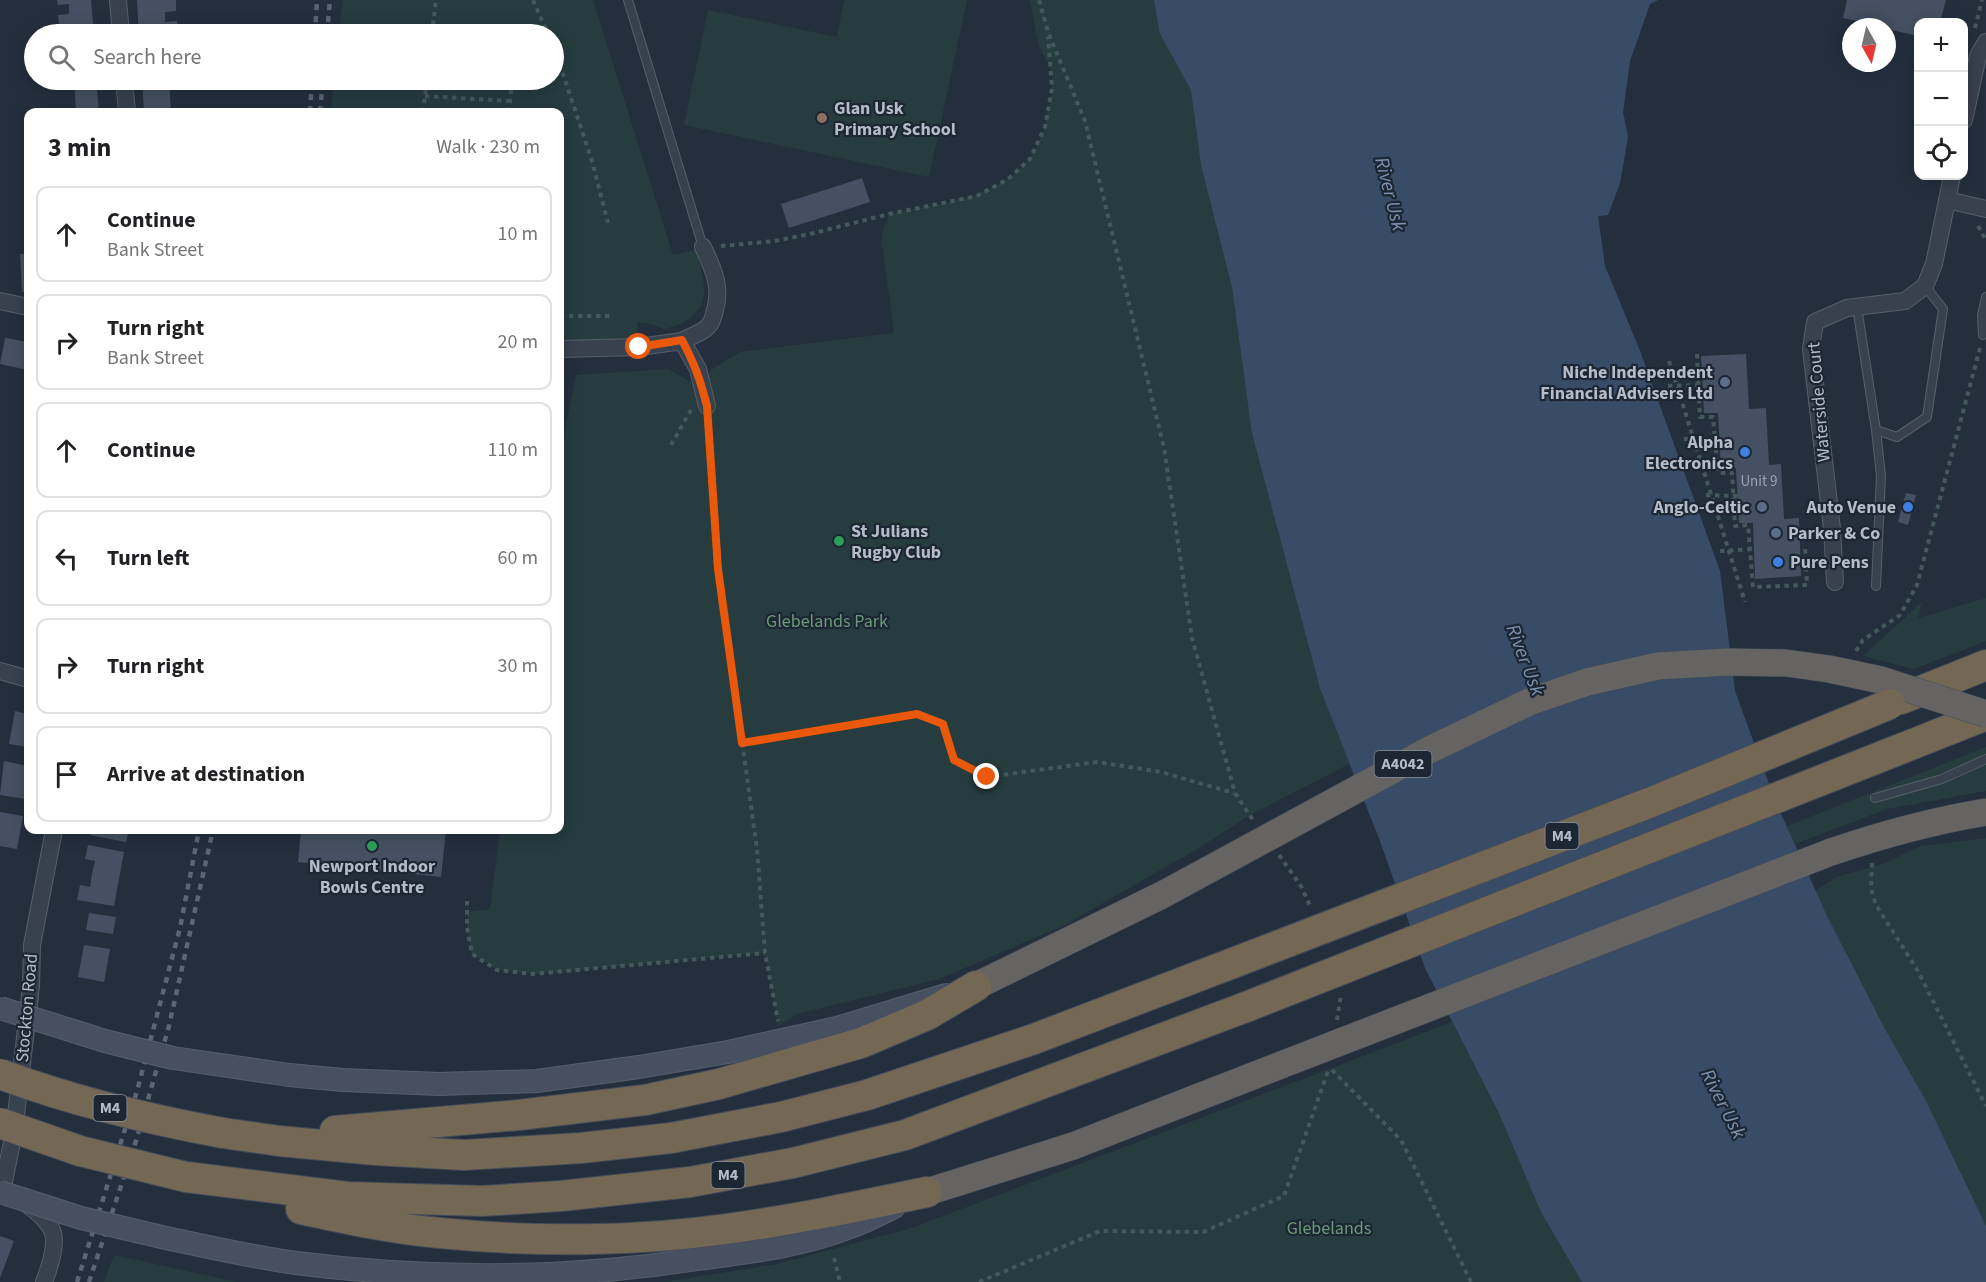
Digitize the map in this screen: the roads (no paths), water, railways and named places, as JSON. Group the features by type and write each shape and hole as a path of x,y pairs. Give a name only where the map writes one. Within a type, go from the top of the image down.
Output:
{"highway":[{"name":"A4042","path":"976,986 1162,895 1430,750 1529,702 1587,682 1658,666 1728,662 1786,663 1881,680 1986,714"},
{"name":"M4","path":"0,1074 76,1099 136,1115 232,1134 376,1150 464,1155 581,1148 671,1138 781,1117 867,1095 1034,1039 1654,801 1986,665"},
{"name":"M4","path":"186,1177 347,1197 482,1201 561,1196 690,1182 793,1163 904,1135 1246,1007 1986,714"},
{"path":"927,1192 1073,1146 1842,848 1885,833 1986,812"},
{"name":"M4","path":"232,1134 363,1130 645,1100 719,1083 861,1043 927,1015 976,986"},
{"name":"M4","path":"0,1124 80,1151 186,1177 280,1204 371,1224 438,1233 561,1238 653,1236 725,1229 927,1192"}],"main road":[{"path":"0,1008 105,1041 173,1058 289,1075 439,1084 537,1081 728,1052 837,1028 976,986"},
{"path":"1,1189 81,1218 266,1258 413,1274 547,1275 638,1269 804,1241 852,1227 927,1192"}],"street":[{"path":"118,0 120,24"},
{"path":"1968,108 1981,71 1978,56 1986,42"},
{"path":"125,90 127,108"},
{"path":"1925,286 1934,264 1951,180"},
{"path":"1947,200 1986,209"},
{"path":"564,349 639,347 682,340 701,331 711,323 718,291 717,278 703,247"},
{"name":"Waterside Court","path":"1835,582 1832,529 1811,349 1815,322 1847,308 1905,301 1925,286"},
{"path":"0,301 24,306"},
{"path":"682,340 698,369 707,406"},
{"path":"0,671 24,678"},
{"name":"Stockton Road","path":"1,1189 14,1132 31,986 32,945 53,834"},
{"path":"1,1189 35,1210 52,1230 52,1257 44,1282"}],"lane":[{"path":"628,0 703,247"},
{"path":"1876,430 1897,437 1927,417 1943,309 1925,286"},
{"path":"1983,335 1982,315 1986,297"},
{"path":"1857,307 1881,476 1876,586"},
{"path":"1875,798 1942,779 1986,759"}],"water":[{"name":"River Usk","path":"1154,0 1658,0 1650,4 1630,61 1623,112 1628,137 1620,183 1608,215 1598,216 1605,266 1640,351 1720,571 1735,691 1776,803 1827,916 1885,1029 1926,1101 1986,1226 1986,1282 1582,1282 1541,1212 1499,1113 1425,968 1380,841 1320,688 1252,433 1232,287 1201,165 1191,90 1160,34"}],"railway":[{"path":"316,24 317,0"},
{"path":"328,24 330,0"},
{"path":"310,108 311,90"},
{"path":"320,108 322,90"},
{"path":"77,1282 137,1091 180,928 198,834"},
{"path":"89,1282 136,1141 169,1026 212,834"}],"place":[{"name":"Glan Usk Primary School","path":"822,118"},
{"name":"Niche Independent Financial Advisers Ltd","path":"1725,382"},
{"name":"Alpha Electronics","path":"1745,452"},
{"name":"Anglo-Celtic","path":"1762,507"},
{"name":"Auto Venue","path":"1908,507"},
{"name":"Parker & Co","path":"1776,533"},
{"name":"St Julians Rugby Club","path":"839,541"},
{"name":"Pure Pens","path":"1778,562"},
{"name":"Newport Indoor Bowls Centre","path":"372,846"}],"park label":[{"name":"Glebelands Park","path":"827,621"},
{"name":"Glebelands","path":"1329,1228"}]}
